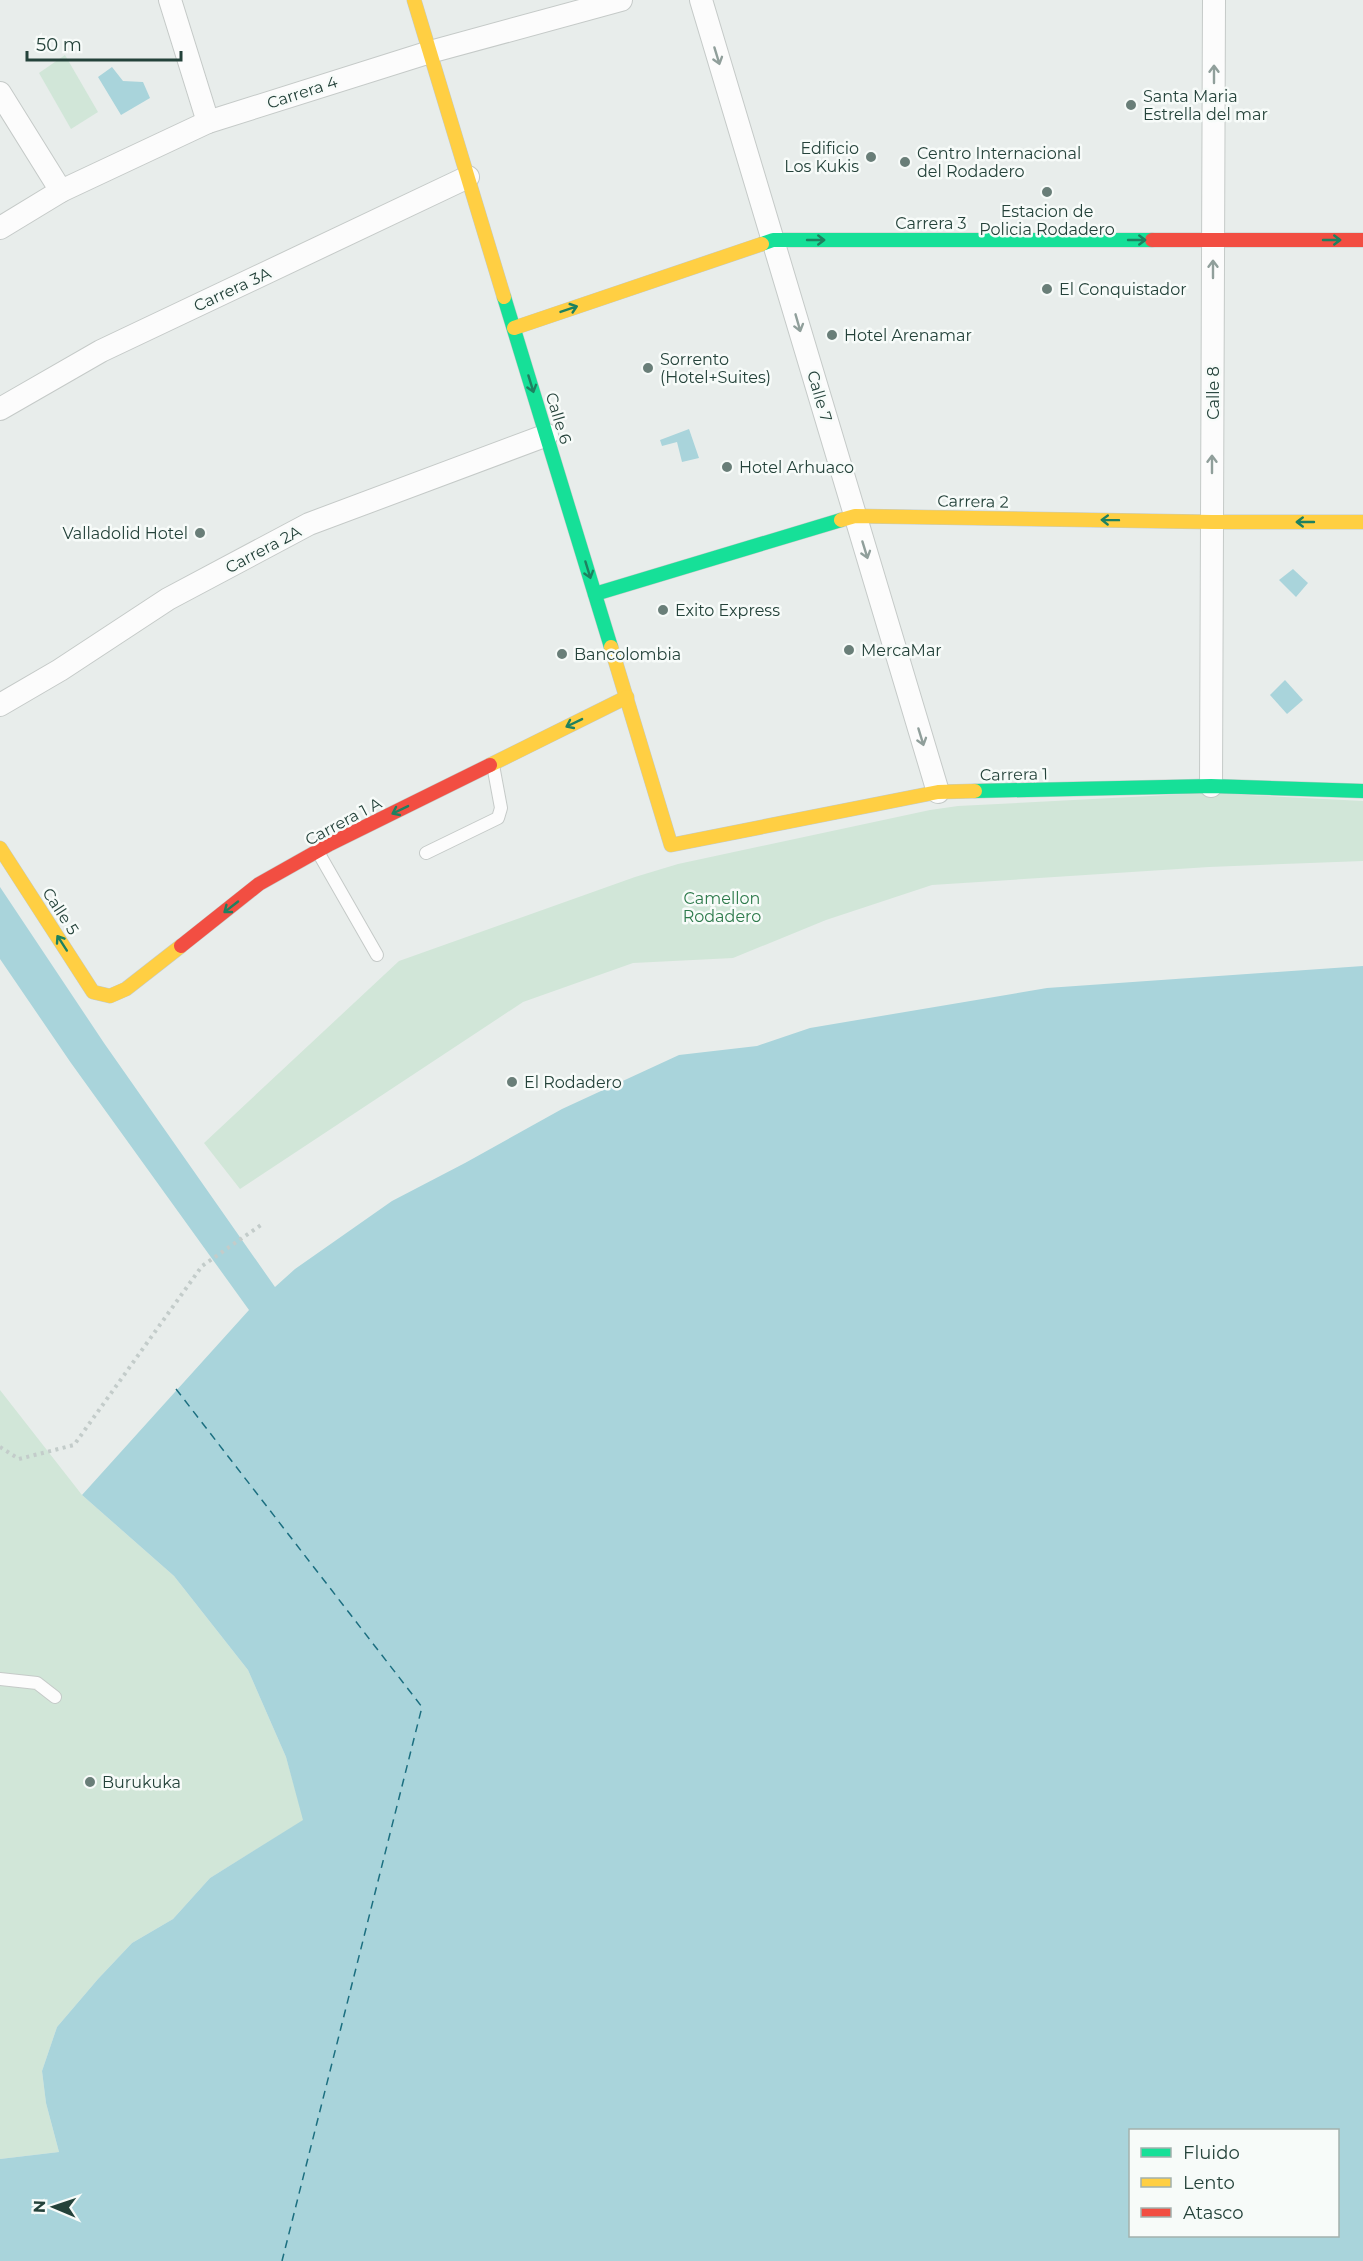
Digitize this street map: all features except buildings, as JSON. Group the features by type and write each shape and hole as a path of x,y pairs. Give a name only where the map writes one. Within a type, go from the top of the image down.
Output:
{"street":[{"path":"170,0 208,122"},
{"name":"Calle 6","path":"414,0 671,845"},
{"name":"Carrera 4","path":"0,228 61,191 208,122 430,52 621,0"},
{"name":"Calle 7","path":"700,0 938,792"},
{"name":"Calle 8","path":"1211,786 1214,0"},
{"path":"0,93 61,191"},
{"name":"Carrera 3A","path":"0,409 101,351 468,177"},
{"name":"Carrera 3","path":"514,328 773,240 1363,240"},
{"name":"Carrera 2A","path":"0,705 60,670 168,599 309,524 547,435"},
{"name":"Carrera 2","path":"595,594 855,516 1363,522"},
{"name":"Carrera 1 A","path":"93,992 110,996 126,989 259,884 627,697"},
{"name":"Carrera 1","path":"671,845 938,792 1211,786 1363,791"},
{"name":"Calle 5","path":"0,848 93,992"}],"lane":[{"path":"426,853 498,818 501,808 493,764"},
{"path":"318,852 377,955"},
{"path":"0,1679 37,1683 56,1697"}],"path":[{"path":"0,1447 19,1459 74,1444 202,1266 261,1225"}],"green space":[{"path":"65,55 98,112 71,129 39,73"},
{"name":"Camellon Rodadero","path":"1208,793 1363,801 1363,861 1209,867 932,885 826,920 733,958 633,963 523,1002 240,1189 204,1143 399,961 635,877 678,864 930,810 958,806"},
{"path":"0,1390 82,1495 174,1576 248,1670 286,1757 304,1820 210,1878 173,1919 132,1943 98,1979 57,2027 42,2071 46,2103 59,2152 0,2159"}],"water":[{"path":"112,67 123,81 143,82 150,98 121,115 98,77"},
{"path":"689,429 699,458 682,462 677,442 662,446 660,440"},
{"path":"1293,569 1308,583 1296,597 1279,580"},
{"path":"1285,680 1303,700 1287,714 1270,695"},
{"path":"0,887 104,1043 275,1287 295,1269 392,1201 562,1109 679,1055 757,1046 810,1028 1047,988 1363,966 1363,2261 0,2261 0,2159 59,2152 46,2103 42,2071 57,2027 132,1943 173,1919 210,1878 303,1820 286,1757 248,1670 174,1576 82,1495 249,1310 71,1063 0,959"}],"ferry route":[{"path":"176,1389 422,1707 282,2261"}],"traffic: fast":[{"path":"762,244 773,240 1152,240"},
{"path":"504,297 611,647"},
{"path":"595,594 841,520"},
{"path":"975,791 1211,786 1363,791"}],"traffic: slow":[{"path":"414,0 504,297"},
{"path":"514,328 762,244"},
{"path":"841,520 855,516 1363,522"},
{"path":"611,647 671,845 938,792 975,791"},
{"path":"490,765 627,697"},
{"path":"0,848 93,992 110,996 126,989 181,946"}],"traffic: jam":[{"path":"1152,240 1363,240"},
{"path":"181,946 259,884 330,844 490,765"}],"place":[{"name":"Santa Maria Estrella del mar","path":"1131,105"},
{"name":"Edificio Los Kukis","path":"871,157"},
{"name":"Centro Internacional del Rodadero","path":"905,162"},
{"name":"Estacion de Policia Rodadero","path":"1047,192"},
{"name":"El Conquistador","path":"1047,289"},
{"name":"Hotel Arenamar","path":"832,335"},
{"name":"Sorrento (Hotel+Suites)","path":"648,368"},
{"name":"Hotel Arhuaco","path":"727,467"},
{"name":"Valladolid Hotel","path":"200,533"},
{"name":"Exito Express","path":"663,610"},
{"name":"MercaMar","path":"849,650"},
{"name":"Bancolombia","path":"562,654"},
{"name":"El Rodadero","path":"512,1082"},
{"name":"Burukuka","path":"90,1782"}]}
